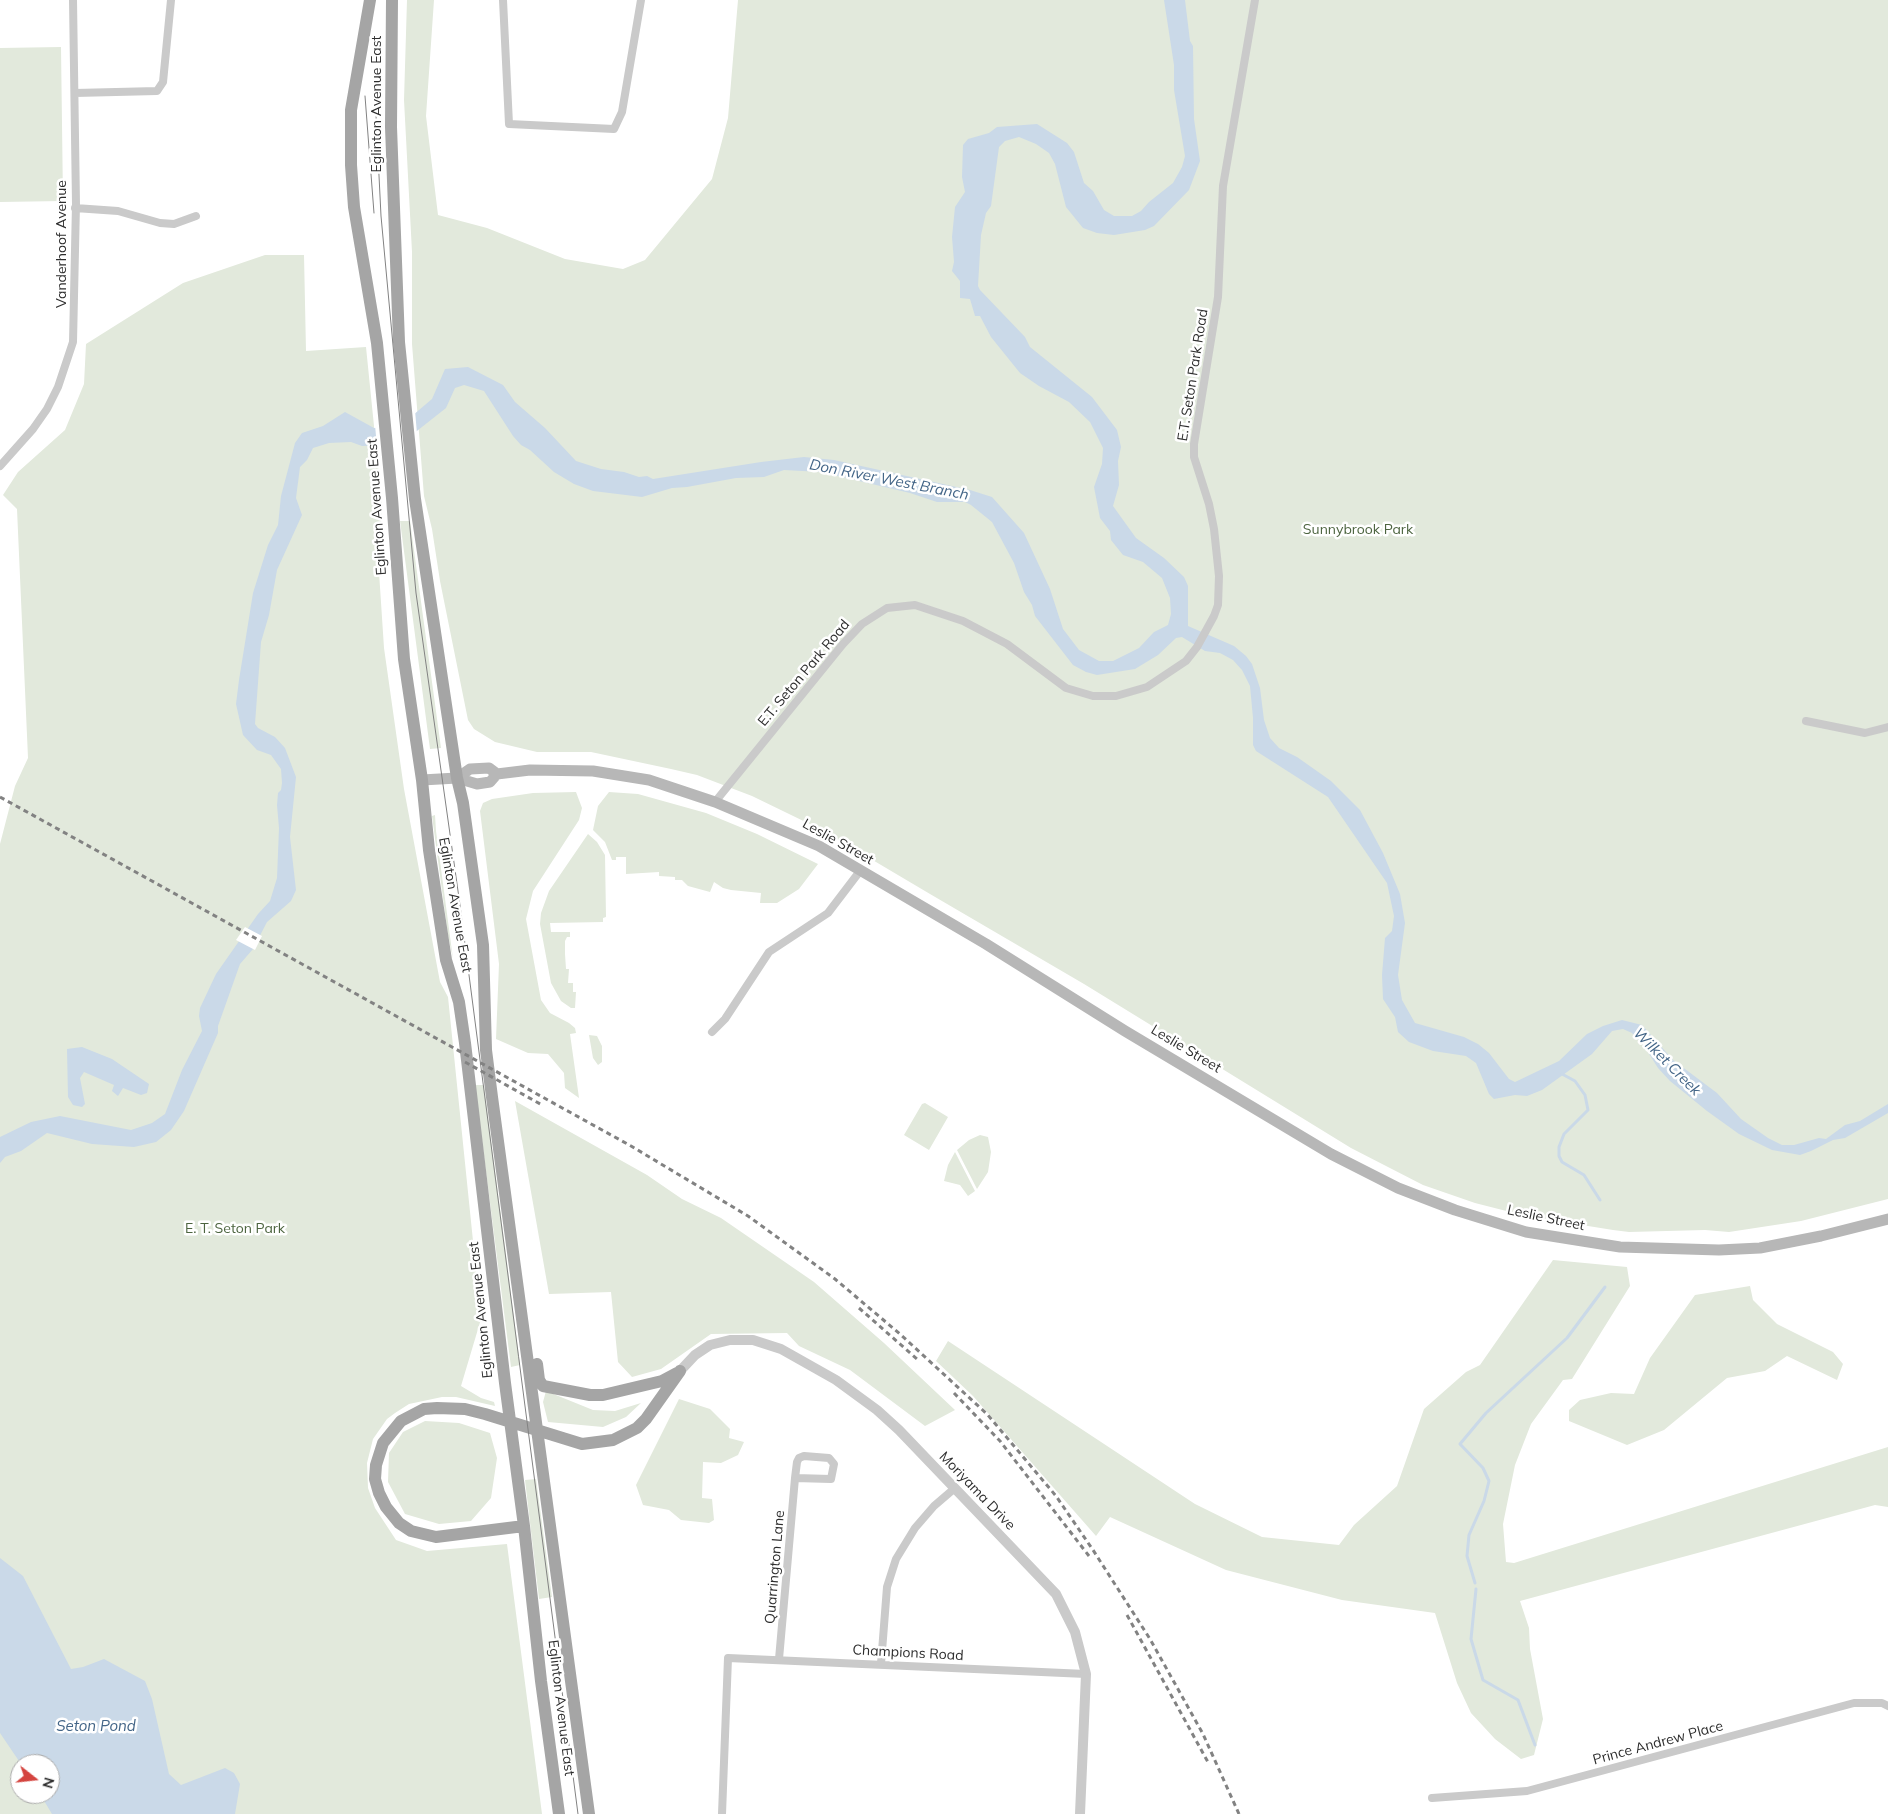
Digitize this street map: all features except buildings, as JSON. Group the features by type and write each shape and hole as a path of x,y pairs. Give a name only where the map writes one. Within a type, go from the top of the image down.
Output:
{"main road":[{"name":"Eglinton Avenue East","path":"370,0 351,110 351,164 354,207 377,344 392,498 404,659 422,780 423,808 444,942 459,1002 524,1526 541,1681 559,1814"},
{"name":"Eglinton Avenue East","path":"392,0 391,135 399,342 415,499 457,778 463,803 483,945 486,1050 589,1814"},
{"name":"Leslie Street","path":"422,780 457,778 470,769 489,768 497,774 530,770 593,771 649,780 715,802 819,846 986,944 1125,1031 1331,1154 1398,1188 1456,1210 1526,1232 1620,1247 1719,1250 1760,1248 1821,1236 1888,1219"},
{"path":"514,1254 525,1298 539,1380 543,1386 596,1396 662,1381 680,1372"},
{"path":"524,1526 436,1537 411,1530 399,1523 386,1508 375,1479 376,1465 383,1443 401,1421 424,1409 437,1408 465,1409 582,1444 613,1440 642,1423 662,1400 680,1372"}],"street":[{"name":"Vanderhoof Avenue","path":"0,466 33,429 58,387 69,359 74,331 76,208 73,0"},
{"path":"75,93 157,91 163,82 171,0"},
{"path":"504,0 509,124 559,128 614,129 622,112 641,0"},
{"name":"E.T. Seton Park Road","path":"715,802 843,644 862,624 887,608 915,605 963,621 1007,644 1066,688 1092,696 1116,696 1147,687 1186,661 1198,648 1218,605 1219,576 1214,529 1209,504 1194,457 1194,444 1218,296 1223,186 1255,0"},
{"path":"76,208 118,211 160,223 174,224 196,216"},
{"path":"1806,721 1865,733 1888,727"},
{"path":"712,1032 725,1019 769,952 828,913 860,871"},
{"name":"Moriyama Drive","path":"680,1372 695,1355 720,1342 740,1340 767,1343 836,1380 877,1410 955,1488 1056,1594 1075,1632 1086,1674 1080,1814"},
{"name":"Quarrington Lane","path":"779,1658 796,1462 804,1456 829,1458 834,1464 831,1479 795,1478"},
{"path":"882,1664 887,1587 896,1558 915,1528 934,1506 955,1488"},
{"name":"Champions Road","path":"722,1814 728,1658 779,1658 1086,1674"},
{"name":"Prince Andrew Place","path":"1432,1798 1527,1791 1854,1703 1882,1703 1888,1706"}],"green space":[{"name":"Sunnybrook Park","path":"407,0 434,0 426,116 438,215 487,228 565,259 623,269 645,260 712,179 728,118 738,0 1888,0 1888,1199 1801,1221 1729,1232 1705,1230 1629,1232 1526,1216 1475,1203 1423,1185 1351,1148 1084,984 822,830 752,796 697,775 591,752 537,752 495,742 474,729 468,720 424,496 412,344 412,252 404,100"},
{"path":"61,47 63,201 0,202 0,48"},
{"name":"E. T. Seton Park","path":"265,255 304,255 306,351 366,347 382,505 379,572 384,648 404,789 440,982 448,997 481,1319 461,1386 481,1398 494,1402 495,1406 456,1397 442,1397 409,1404 395,1413 387,1419 373,1439 367,1463 368,1488 375,1508 396,1540 427,1551 507,1544 542,1814 0,1814 0,844 15,786 28,758 17,509 3,495 18,472 65,430 84,384 86,344 183,283"},
{"path":"400,521 410,521 441,748 430,749"},
{"path":"576,792 582,808 579,820 533,891 526,919 541,1000 550,1013 575,1028 576,1033 570,1034 579,1098 565,1088 564,1073 548,1054 528,1053 496,1039 499,964 480,811 483,803 492,799 533,793"},
{"path":"609,792 638,794 706,813 757,834 818,864 799,889 777,903 760,903 761,893 731,890 723,888 714,882 710,892 688,886 682,880 675,880 675,877 659,876 659,872 626,874 626,857 616,857 616,860 612,860 605,842 593,830 598,806"},
{"path":"435,815 436,831 453,959 432,816"},
{"path":"588,834 597,842 605,855 606,917 603,918 603,922 550,923 551,932 570,932 570,937 567,937 565,941 565,954 566,969 569,969 568,983 573,983 573,992 576,992 575,1008 571,1008 561,1001 551,983 540,924 541,913 549,891"},
{"path":"589,1035 597,1036 602,1046 602,1062 598,1065 593,1058"},
{"path":"475,1085 484,1085 504,1239 520,1365 511,1367"},
{"path":"515,1101 647,1175 682,1199 721,1218 814,1282 884,1343 955,1410 925,1426 850,1370 799,1346 787,1333 711,1334 661,1369 632,1377 618,1362 611,1292 549,1294"},
{"path":"925,1103 948,1117 929,1150 904,1135 922,1104"},
{"path":"980,1135 988,1137 991,1152 988,1172 977,1189 957,1150 969,1140"},
{"path":"955,1152 975,1191 968,1196 960,1185 944,1181 948,1165"},
{"path":"1553,1260 1627,1267 1630,1286 1572,1379 1563,1380 1531,1424 1515,1465 1503,1524 1506,1562 1514,1563 1888,1447 1888,1507 1875,1505 1520,1601 1529,1628 1530,1649 1543,1719 1534,1755 1521,1759 1495,1739 1471,1713 1457,1683 1435,1613 1342,1600 1226,1570 1110,1517 1096,1536 973,1396 936,1361 948,1341 1195,1504 1262,1537 1339,1545 1354,1525 1397,1486 1424,1409 1466,1372 1480,1365"},
{"path":"1750,1286 1753,1300 1777,1324 1833,1352 1843,1364 1837,1380 1787,1356 1765,1371 1727,1378 1664,1430 1627,1445 1569,1421 1569,1410 1580,1400 1611,1393 1634,1394 1650,1358 1695,1295"},
{"path":"546,1391 593,1410 615,1411 641,1403 626,1417 603,1427 548,1422 543,1402"},
{"path":"679,1399 710,1409 730,1429 729,1438 744,1442 738,1455 721,1463 703,1462 702,1498 712,1499 714,1520 709,1523 681,1520 669,1510 643,1505 636,1485"},
{"path":"425,1421 459,1423 490,1433 497,1458 491,1498 471,1521 439,1524 405,1514 388,1482 389,1453 403,1432"},
{"path":"536,1479 552,1597 539,1599 525,1480"}],"water":[{"path":"1164,0 1185,0 1190,41 1193,46 1194,119 1200,161 1189,190 1154,226 1145,230 1114,235 1097,233 1083,228 1066,207 1055,164 1049,153 1036,144 1019,137 1005,141 999,147 991,206 986,213 981,235 978,286 1025,337 1030,347 1092,397 1117,430 1121,447 1118,461 1119,485 1113,506 1136,538 1164,558 1184,577 1188,586 1188,626 1234,646 1246,656 1252,664 1260,688 1264,720 1270,738 1279,748 1297,757 1331,781 1360,810 1383,853 1400,894 1405,923 1398,975 1402,1000 1415,1023 1464,1037 1478,1044 1489,1053 1509,1079 1515,1082 1559,1061 1587,1034 1603,1026 1622,1020 1642,1025 1673,1060 1717,1093 1741,1119 1768,1138 1782,1145 1794,1145 1819,1138 1826,1139 1845,1125 1860,1121 1888,1104 1888,1113 1845,1138 1833,1140 1800,1155 1772,1150 1739,1134 1670,1081 1658,1068 1644,1046 1632,1033 1623,1029 1612,1031 1592,1054 1542,1090 1527,1096 1515,1095 1494,1099 1489,1094 1476,1063 1466,1056 1433,1051 1409,1042 1398,1032 1395,1017 1383,999 1382,975 1385,938 1392,931 1394,916 1387,883 1328,797 1256,751 1253,745 1250,686 1242,670 1233,660 1220,653 1205,651 1182,637 1176,638 1158,655 1135,669 1097,675 1086,672 1073,665 1035,616 1014,563 992,522 965,502 937,502 910,493 821,472 784,470 764,477 736,478 672,488 642,497 593,491 574,484 554,472 530,450 521,445 513,436 484,391 464,385 455,388 446,408 408,438 389,445 362,446 351,442 329,443 313,448 307,460 300,467 296,498 302,515 277,570 269,615 261,642 255,724 258,728 275,737 285,748 296,777 290,837 296,890 291,901 267,922 253,949 240,964 218,1026 218,1033 184,1111 171,1130 156,1142 134,1147 92,1144 47,1133 21,1151 5,1157 0,1163 0,1137 31,1122 60,1116 131,1130 152,1123 165,1114 182,1070 202,1031 199,1016 200,1008 216,974 258,914 270,901 277,878 279,828 277,805 278,793 281,790 282,783 281,769 271,755 257,750 243,735 236,704 239,680 253,593 268,545 278,525 281,496 295,443 302,433 323,426 345,412 374,428 399,427 432,399 445,369 468,367 503,385 515,402 545,428 576,461 601,469 624,472 639,477 647,476 653,479 804,457 834,460 970,490 992,497 1024,533 1050,589 1063,629 1079,650 1099,661 1113,661 1139,648 1154,632 1168,625 1171,614 1170,598 1162,578 1143,562 1123,555 1111,540 1110,531 1100,518 1094,487 1102,464 1103,448 1090,422 1069,402 1039,386 1020,373 991,337 980,316 975,316 970,299 960,298 960,281 952,271 954,262 952,237 955,207 965,192 962,177 963,145 968,139 989,133 997,127 1037,124 1067,143 1074,152 1084,183 1093,191 1104,210 1114,216 1132,216 1141,211 1149,202 1173,183 1182,167 1185,156 1174,90 1174,65"},
{"path":"82,1047 112,1059 149,1084 147,1093 141,1095 123,1088 118,1096 112,1091 114,1085 84,1072 80,1078 85,1104 82,1107 73,1105 68,1097 67,1049"},
{"name":"Seton Pond","path":"0,1558 23,1576 71,1669 83,1667 104,1659 145,1681 152,1699 169,1774 181,1785 225,1768 234,1773 240,1784 235,1814 52,1814 46,1804 60,1804 60,1754 14,1754 0,1733"}],"pier":[{"path":"415,410 417,434 409,440 390,447 377,447 375,425 398,424"},
{"path":"245,927 262,936 255,950 236,940"}],"waterway":[{"path":"1562,1074 1575,1081 1585,1095 1588,1110 1564,1134 1559,1147 1559,1156 1562,1162 1584,1175 1600,1200"},
{"path":"1475,1583 1467,1556 1469,1535 1484,1501 1489,1481 1483,1468 1460,1444 1486,1413 1567,1338 1605,1287"},
{"path":"1476,1589 1471,1639 1483,1680 1518,1700 1535,1745"}],"tram line":[{"path":"375,95 381,216 416,593 459,898 578,1814"},
{"path":"365,96 374,213"}],"railway":[{"path":"0,797 631,1146 748,1216 835,1279 900,1334 987,1414 1056,1496 1150,1639 1203,1734 1239,1814"},
{"path":"465,1062 542,1105"},
{"path":"859,1308 917,1359"},
{"path":"954,1393 1000,1441 1089,1556"},
{"path":"1127,1615 1209,1764"}],"water label":[{"name":"Don River West Branch","path":"889,480"},
{"name":"Wilket Creek","path":"1667,1062"}]}
